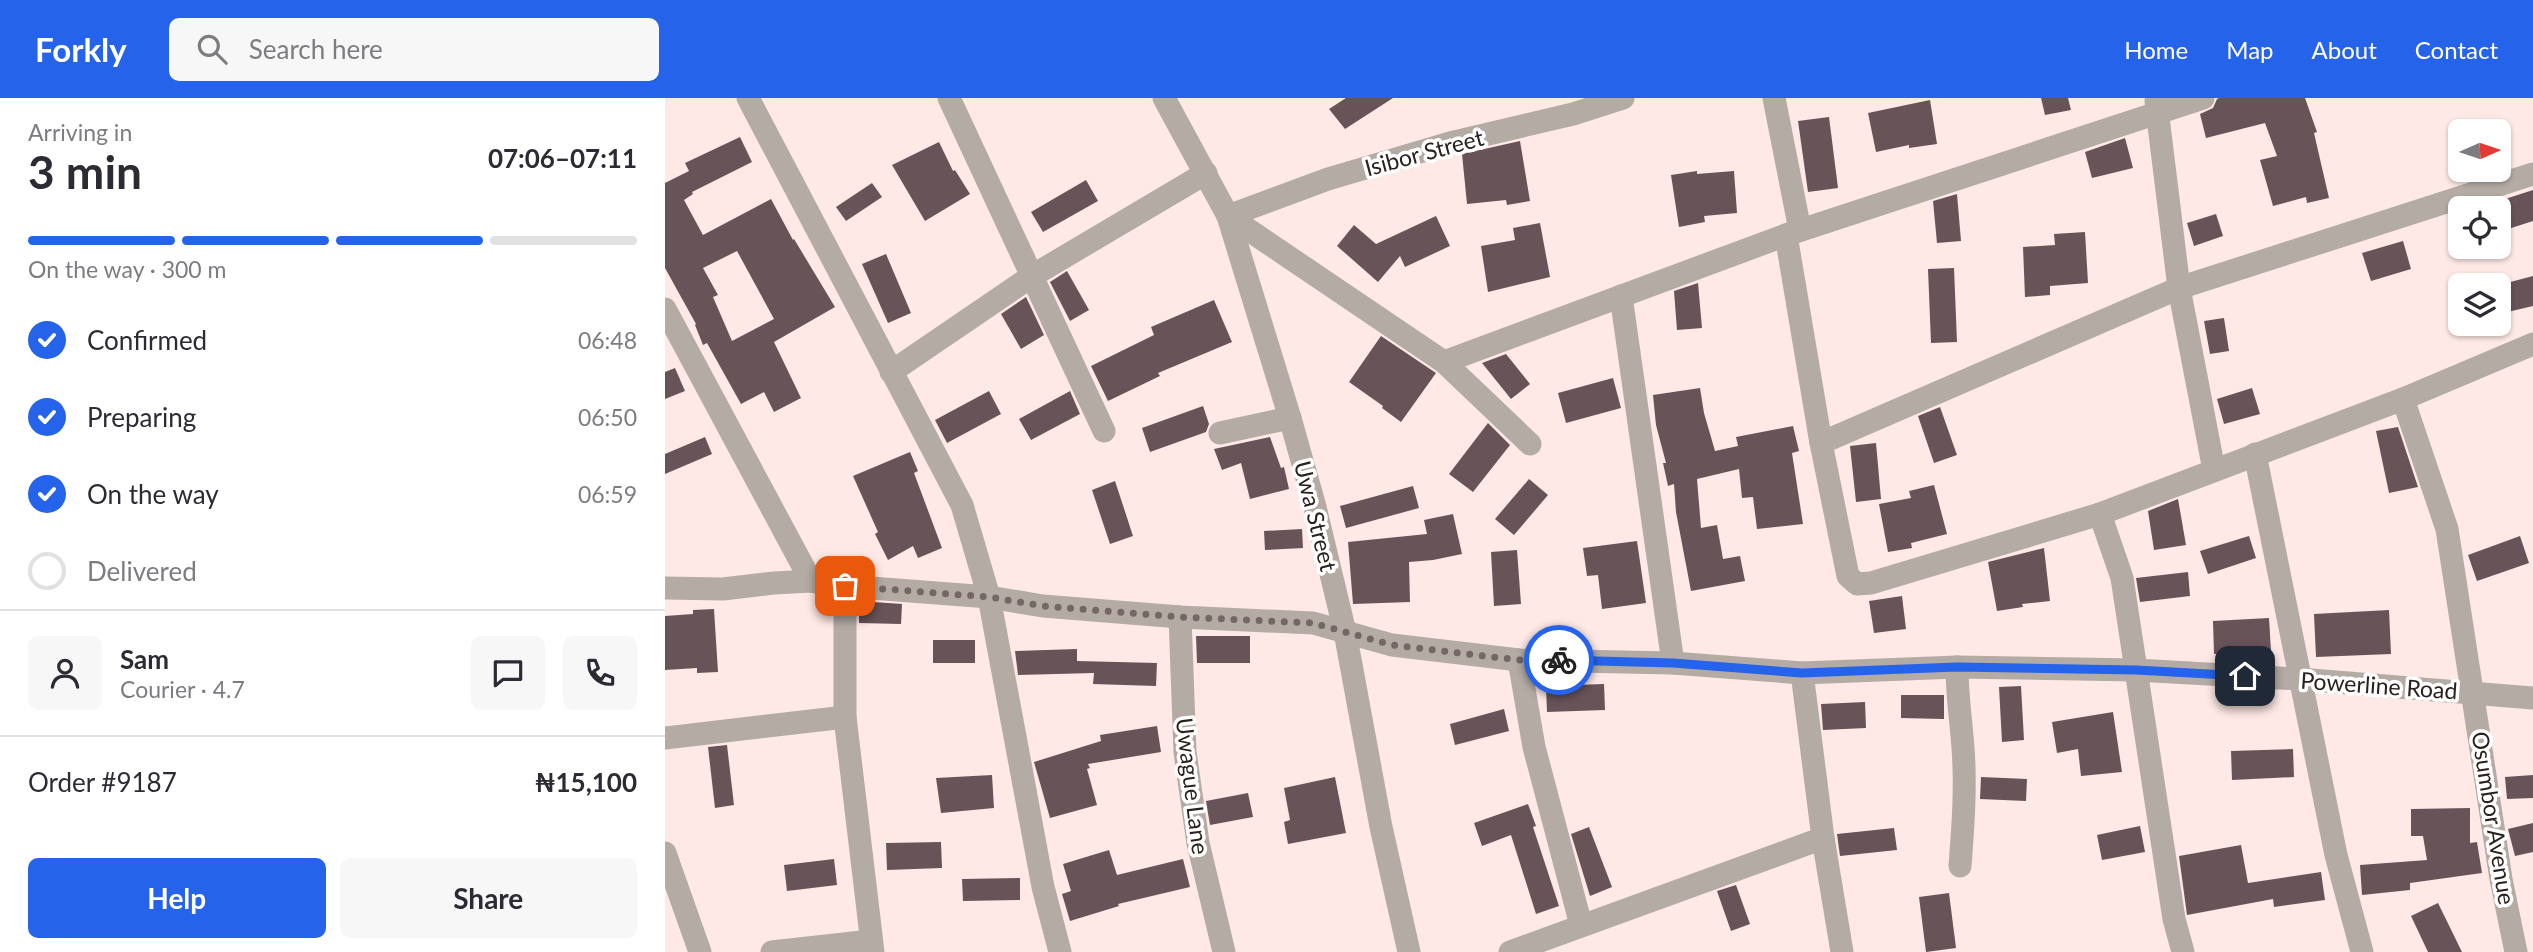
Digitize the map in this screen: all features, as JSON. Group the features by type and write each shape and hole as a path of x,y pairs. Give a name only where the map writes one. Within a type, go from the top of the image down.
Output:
{"street":[{"path":"748,98 962,505 989,597 1043,887 1060,952"},
{"path":"949,98 1104,431"},
{"name":"Uwa Street","path":"1164,98 1228,216 1290,418 1345,632 1381,828 1409,952"},
{"name":"Isibor Street","path":"1228,216 1328,179 1450,143 1573,114 1623,98"},
{"path":"1773,98 1821,443 1848,576 1857,584 1871,583 2100,514 2403,399 2533,344"},
{"path":"1444,362 1793,232 2157,106 2203,98"},
{"path":"2157,106 2179,288 2214,470"},
{"path":"891,372 1032,276 1206,173"},
{"path":"1821,443 2179,288 2533,174"},
{"path":"1228,216 1444,362 1530,444"},
{"path":"1621,296 1673,663"},
{"path":"665,309 811,581"},
{"name":"Osumbor Avenue","path":"2403,399 2447,529 2501,879 2516,952"},
{"path":"1220,433 1290,418"},
{"path":"2255,454 2336,855 2362,952"},
{"path":"2100,514 2122,578 2174,919 2183,952"},
{"name":"Powerline Road","path":"665,588 723,589 811,581 989,597 1043,606 1180,617 1313,623 1392,645 1519,660 1673,663 1802,673 1957,667 2136,670 2299,679 2533,698"},
{"path":"772,952 872,947 845,717 845,586"},
{"name":"Uwague Lane","path":"1180,617 1185,752 1198,843 1224,952"},
{"path":"1519,660 1534,747 1581,925"},
{"path":"1957,667 1965,811 1960,866"},
{"path":"1802,673 1823,838 1842,952"},
{"path":"665,738 845,717"},
{"path":"1510,952 1823,838"},
{"path":"665,853 700,952"},
{"path":"2526,952 2533,950"}],"building":[{"path":"1346,98 1393,98 1345,129 1329,109"},
{"path":"2041,98 2068,98 2071,110 2045,115"},
{"path":"2219,98 2305,98 2317,132 2314,133 2329,198 2307,203 2306,197 2273,206 2260,160 2277,156 2265,123 2206,138 2200,114 2213,108"},
{"path":"1930,100 1937,144 1909,148 1909,145 1876,152 1868,113"},
{"path":"1829,117 1838,188 1808,192 1798,121"},
{"path":"740,137 752,162 692,192 693,194 684,200 703,235 771,199 835,307 774,342 801,398 774,412 764,392 741,404 707,343 703,345 696,324 665,268 665,183 689,171 685,163","holes":["737,251 774,319 732,341 713,297 718,295 703,268"]},
{"path":"2125,138 2133,168 2092,178 2085,152"},
{"path":"1520,141 1530,201 1507,205 1506,200 1467,204 1462,154"},
{"path":"939,142 953,171 955,170 970,194 925,221 892,165"},
{"path":"1697,171 1697,174 1734,171 1737,213 1704,216 1705,222 1679,227 1671,175"},
{"path":"1086,180 1098,201 1043,232 1031,212"},
{"path":"872,183 882,197 846,221 836,207"},
{"path":"2533,190 2533,221 2511,228 2511,197"},
{"path":"1957,194 1961,241 1937,243 1933,201"},
{"path":"2216,214 2223,236 2194,246 2187,223"},
{"path":"1436,216 1450,246 1405,267 1400,256 1378,282 1337,246 1354,225 1376,244"},
{"path":"1540,223 1550,277 1488,292 1481,246 1515,240 1513,228"},
{"path":"2085,232 2088,283 2050,286 2050,295 2025,297 2023,247 2055,245 2054,234"},
{"path":"2403,241 2411,269 2371,281 2362,253"},
{"path":"886,254 911,313 888,323 862,264"},
{"path":"1954,268 1957,342 1931,343 1928,269"},
{"path":"1067,271 1089,310 1070,321 1050,282"},
{"path":"2533,276 2533,306 2511,311 2511,282"},
{"path":"1698,283 1702,328 1677,330 1674,291"},
{"path":"1026,297 1044,335 1021,349 1001,314"},
{"path":"1214,300 1232,342 1158,373 1160,376 1108,401 1091,366 1154,335 1151,327"},
{"path":"2224,318 2229,351 2210,354 2204,321"},
{"path":"1381,336 1436,373 1401,422 1349,382"},
{"path":"1506,354 1530,384 1511,399 1482,363"},
{"path":"675,368 685,391 665,399 665,372"},
{"path":"1613,378 1621,408 1566,423 1558,393"},
{"path":"1700,388 1715,451 1738,446 1736,437 1793,426 1799,451 1792,453 1803,524 1757,529 1753,497 1742,498 1739,469 1697,479 1701,528 1717,525 1723,559 1740,556 1745,581 1691,591 1676,512 1674,484 1668,486 1653,395"},
{"path":"2252,388 2260,414 2224,424 2217,399"},
{"path":"989,391 1001,414 947,443 935,420"},
{"path":"1070,391 1080,414 1031,440 1019,419"},
{"path":"1203,406 1209,424 1206,432 1150,452 1142,428"},
{"path":"1940,407 1957,455 1934,463 1918,416"},
{"path":"1488,423 1510,445 1473,492 1449,474"},
{"path":"2398,427 2418,487 2389,493 2376,431"},
{"path":"705,437 712,454 665,474 665,454"},
{"path":"1270,437 1281,468 1284,467 1289,489 1250,499 1241,463 1222,470 1214,449"},
{"path":"1876,443 1881,499 1856,502 1850,446"},
{"path":"910,452 918,471 914,473 942,548 918,558 913,546 888,560 853,476"},
{"path":"1529,479 1548,495 1514,535 1495,519"},
{"path":"1115,481 1133,536 1110,544 1092,490"},
{"path":"1934,485 1947,534 1911,543 1912,548 1888,552 1879,504 1911,498 1909,491"},
{"path":"1413,486 1419,508 1346,528 1340,506"},
{"path":"2178,499 2186,545 2154,550 2148,511"},
{"path":"1453,514 1462,554 1409,562 1410,602 1353,604 1348,542 1427,534 1424,520"},
{"path":"1302,529 1303,548 1265,550 1264,531"},
{"path":"2249,536 2256,558 2208,574 2200,551"},
{"path":"2520,536 2529,563 2477,581 2468,555"},
{"path":"1637,541 1646,603 1602,609 1598,575 1587,576 1583,548"},
{"path":"2044,548 2050,601 2022,604 2023,607 1997,611 1988,562"},
{"path":"1517,550 1521,604 1494,606 1491,552"},
{"path":"2188,572 2190,596 2140,602 2136,578"},
{"path":"1902,596 1906,629 1874,633 1869,601"},
{"path":"859,601 902,604 901,624 859,623"},
{"path":"714,609 718,672 697,673 697,668 665,670 665,616"},
{"path":"2389,610 2391,654 2316,657 2314,614"},
{"path":"2269,618 2271,651 2214,654 2213,621"},
{"path":"1196,636 1250,636 1250,663 1197,663"},
{"path":"933,640 975,640 975,663 933,663"},
{"path":"1077,649 1077,661 1157,663 1156,686 1093,684 1094,673 1018,675 1015,651"},
{"path":"1604,684 1605,710 1547,712 1546,686"},
{"path":"2021,686 2024,740 2002,742 1999,687"},
{"path":"1901,695 1944,695 1944,719 1901,718"},
{"path":"1865,702 1866,728 1823,730 1821,704"},
{"path":"1504,709 1509,731 1455,745 1450,724"},
{"path":"2113,712 2122,772 2081,776 2078,749 2057,753 2052,722"},
{"path":"1157,726 1161,752 1088,764 1097,805 1050,818 1034,762 1101,741 1100,735"},
{"path":"727,745 734,805 715,808 708,747"},
{"path":"2293,749 2294,777 2232,780 2231,751"},
{"path":"992,775 994,808 941,813 936,778"},
{"path":"2533,775 2533,798 2507,799 2505,777"},
{"path":"1335,777 1346,833 1288,844 1284,822 1290,820 1284,788"},
{"path":"1981,777 2027,779 2026,801 1980,799"},
{"path":"1248,793 1253,817 1210,825 1206,801"},
{"path":"1528,804 1559,906 1536,914 1511,835 1482,846 1474,823"},
{"path":"2470,808 2470,843 2477,842 2482,873 2410,883 2410,890 2362,895 2360,865 2427,860 2423,836 2411,836 2411,809"},
{"path":"2533,823 2533,852 2515,856 2508,829"},
{"path":"2140,826 2145,852 2102,860 2097,835"},
{"path":"1589,827 1612,887 1590,896 1571,834"},
{"path":"1894,828 1897,850 1840,856 1837,834"},
{"path":"941,842 942,868 887,870 886,843"},
{"path":"2241,845 2248,883 2321,872 2325,900 2274,907 2273,899 2187,915 2179,856"},
{"path":"1109,850 1117,875 1183,859 1190,887 1118,904 1119,906 1070,921 1062,894 1071,891 1063,864"},
{"path":"834,859 837,885 787,891 784,865"},
{"path":"1020,878 1020,900 963,901 962,879"},
{"path":"1736,885 1750,924 1731,931 1717,891"},
{"path":"1949,893 1956,948 1926,952 1919,897"},
{"path":"2438,903 2462,952 2428,952 2411,916"}],"way so far":[{"path":"845,586 989,597 1043,606 1180,617 1313,623 1392,645 1519,660 1559,660"}],"route":[{"path":"1559,660 1673,663 1802,673 1957,667 2136,670 2245,676"}]}
